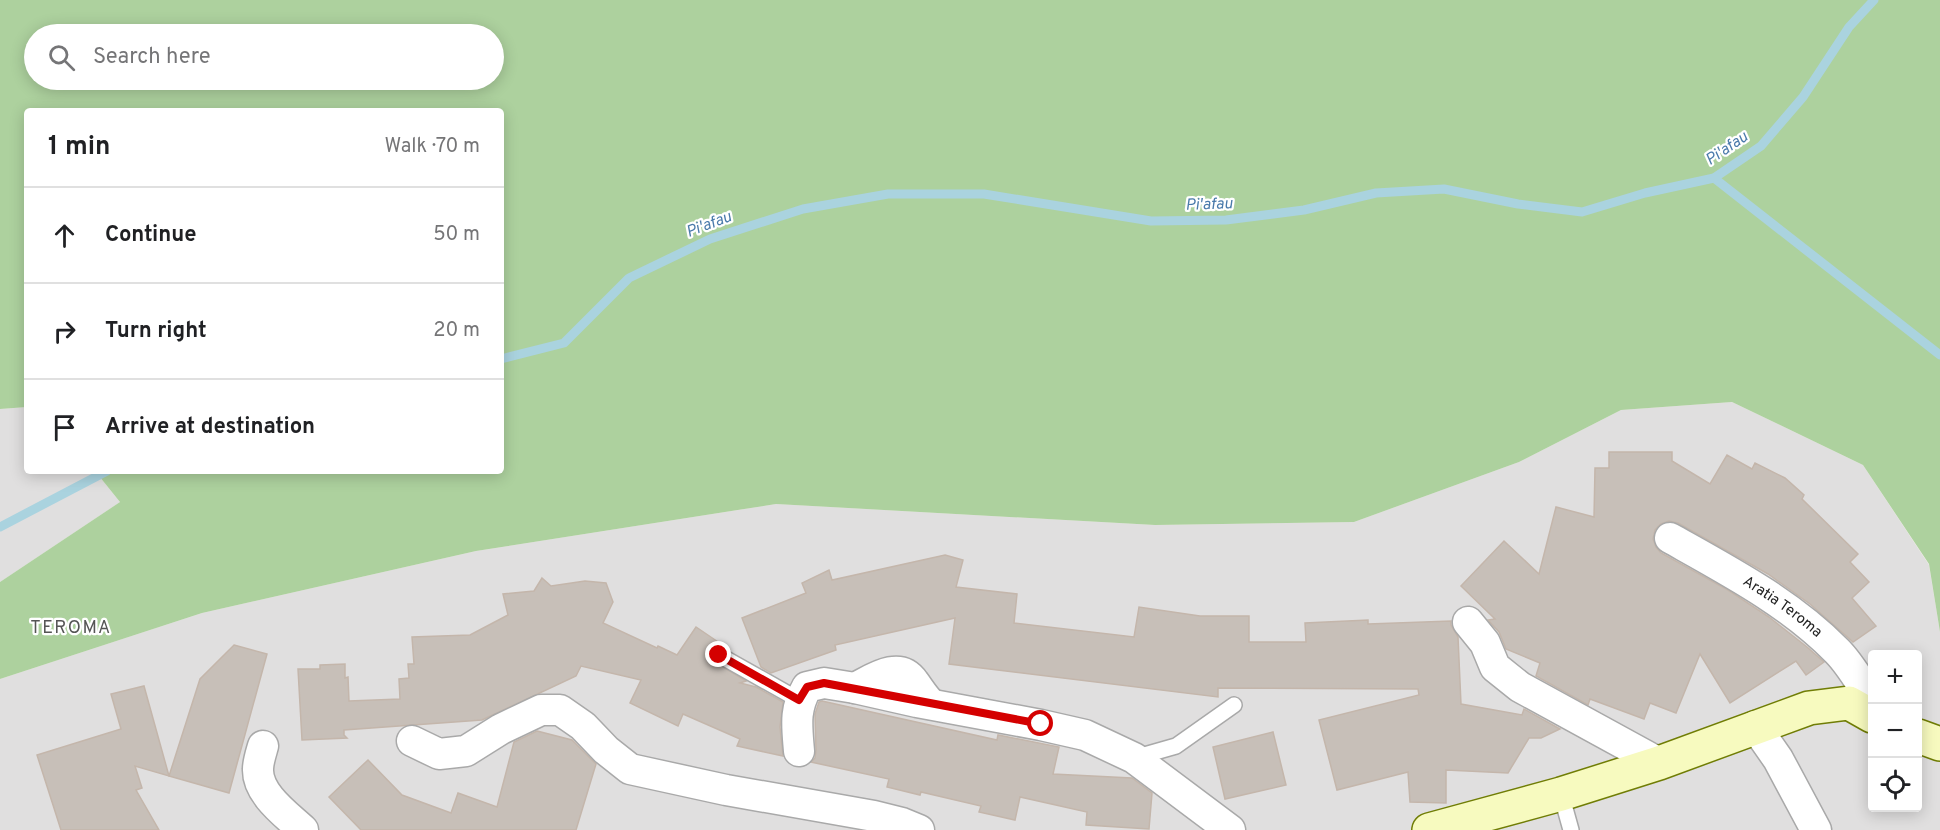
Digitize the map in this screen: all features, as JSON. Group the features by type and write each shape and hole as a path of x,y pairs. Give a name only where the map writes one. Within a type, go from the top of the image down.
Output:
{"main road":[{"path":"1429,830 1561,794 1659,763 1809,708 1849,703 1868,714"},
{"path":"1922,738 1940,744"}],"street":[{"name":"Aratia Teroma","path":"1670,538 1772,597 1807,623 1839,653 1868,694"},
{"path":"1468,622 1485,643 1495,667 1520,687 1659,763"},
{"path":"799,751 797,718 799,700 807,687 824,683 855,688 1041,724 1085,735 1134,758 1230,830"},
{"path":"412,741 439,754 466,751 501,729 541,710 560,710 583,726 606,750 630,769 726,790 874,816 919,830"},
{"path":"1755,726 1778,759 1816,830"},
{"path":"263,746 258,770 261,784 274,802 303,830"}],"lane":[{"path":"719,655 799,700"},
{"path":"1134,758 1176,746 1234,705"},
{"path":"1561,794 1571,830"}],"shaded area":[{"path":"1732,402 1863,465 1929,565 1940,632 1940,830 0,830 0,679 202,613 476,551 776,504 1155,525 1354,522 1519,462 1621,410"},
{"path":"24,407 24,474 97,474 120,502 0,582 0,409"}],"green space":[{"path":"0,0 1940,0 1940,632 1929,564 1863,465 1732,402 1621,410 1519,462 1354,522 1155,525 776,504 476,551 202,613 0,679 0,582 120,502 97,474 504,474 504,108 24,108 24,407 0,409"}],"building":[{"path":"1609,452 1672,452 1672,461 1710,484 1727,455 1752,469 1755,463 1785,478 1804,495 1802,499 1858,554 1850,562 1869,582 1852,598 1876,626 1853,642 1810,604 1768,574 1678,523 1669,521 1661,524 1655,530 1653,539 1661,553 1728,590 1769,617 1824,662 1806,675 1796,661 1730,703 1700,654 1676,713 1650,703 1644,719 1590,699 1588,705 1536,676 1540,663 1506,649 1499,632 1488,620 1495,619 1461,586 1504,541 1539,574 1556,507 1594,517 1595,468 1609,468"},
{"path":"945,555 963,560 956,587 1017,594 1014,623 1134,637 1139,607 1200,616 1249,616 1249,642 1306,642 1305,623 1368,620 1368,624 1451,621 1458,637 1461,704 1522,715 1524,709 1560,729 1541,738 1529,738 1508,773 1446,770 1446,803 1410,802 1408,772 1337,790 1319,720 1419,695 1418,689 1218,688 1218,697 949,664 955,618 835,645 836,650 771,673 761,667 742,618 806,593 802,583 829,570 832,580"},
{"path":"542,578 551,586 585,581 606,583 613,602 603,623 657,648 658,646 677,655 696,627 730,650 719,645 715,646 710,651 710,659 746,681 740,683 756,687 783,702 780,727 783,756 737,746 740,739 683,714 678,726 630,703 641,680 581,666 576,676 482,720 344,730 347,738 302,740 298,669 320,669 320,665 345,664 349,701 400,699 399,679 409,678 408,664 414,664 412,637 470,635 508,615 503,594 534,591"},
{"path":"234,645 267,654 229,793 169,776 200,679"},
{"path":"144,686 169,776 135,766 142,788 136,790 159,830 61,830 37,755 121,729 111,694"},
{"path":"819,702 997,740 998,735 1059,747 1053,774 1132,778 1152,793 1149,829 1086,825 1087,812 1020,797 1015,820 979,812 981,806 921,792 920,795 887,787 889,779 811,762 815,758 816,750 815,714"},
{"path":"537,731 572,740 596,764 576,830 361,830 329,797 368,760 402,795 451,813 458,793 497,807 514,742"},
{"path":"1273,732 1286,785 1225,799 1213,747"}],"waterway":[{"name":"Pi'afau","path":"504,358 564,343 629,278 710,239 803,209 888,194 984,194 1151,221 1226,220 1304,210 1376,193 1444,189 1518,204 1582,212 1645,193 1714,178 1761,146 1803,97 1849,27 1874,0"},
{"path":"1714,178 1940,355"},
{"name":"Pi'afau","path":"0,527 101,474"}],"district":[{"name":"TEROMA","path":"71,628"}],"route":[{"path":"719,655 799,700 807,687 824,683 1041,724"}]}
